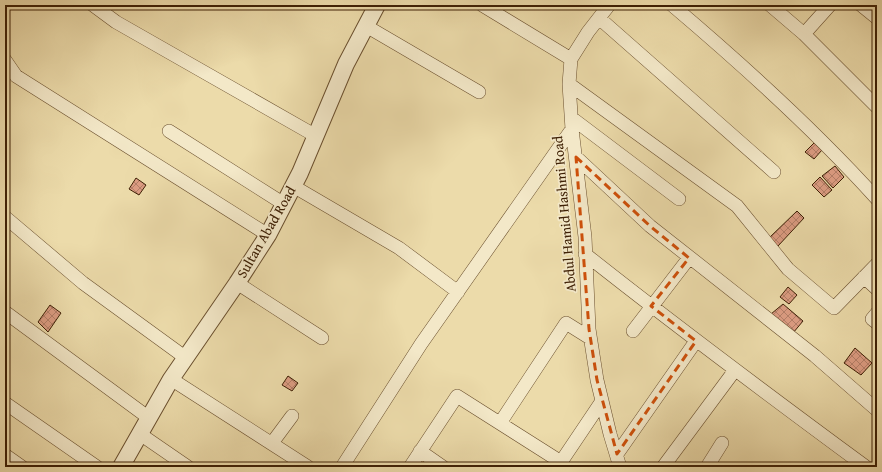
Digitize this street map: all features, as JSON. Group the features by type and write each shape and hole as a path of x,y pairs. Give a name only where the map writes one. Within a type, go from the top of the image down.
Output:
{"street":[{"path":"93,5 116,22 316,136"},
{"name":"Sultan Abad Road","path":"121,467 171,379 237,283 268,234 300,173 346,64 377,5"},
{"path":"482,5 571,60 588,32 609,5"},
{"path":"672,5 742,65 847,165 877,199"},
{"path":"770,5 804,34 877,107"},
{"path":"804,34 830,5"},
{"path":"861,5 877,18"},
{"path":"599,18 774,172"},
{"path":"366,26 479,92"},
{"path":"5,60 16,76 268,234"},
{"name":"Abdul Hamid Hashmi Road","path":"571,60 569,84 586,254 590,338 597,380 618,461"},
{"path":"569,84 737,206 788,269 834,308 877,264"},
{"path":"342,467 422,344 572,124 679,199"},
{"path":"169,131 284,204"},
{"path":"576,157 650,226 815,356 877,410"},
{"path":"293,186 399,248 458,292"},
{"path":"7,224 83,283 186,358"},
{"path":"586,254 696,341 866,467"},
{"path":"633,331 689,258"},
{"path":"864,277 877,289"},
{"path":"237,283 322,338"},
{"path":"5,312 149,418"},
{"path":"877,314 872,319 877,324"},
{"path":"500,423 566,323 590,338"},
{"path":"618,461 696,341"},
{"path":"663,467 735,370"},
{"path":"171,379 308,467"},
{"path":"410,467 457,396 500,423 559,464 602,401"},
{"path":"5,403 97,467"},
{"path":"272,443 292,416"},
{"path":"140,434 188,467"},
{"path":"708,467 722,443"},
{"path":"420,451 442,467"},
{"path":"5,455 22,467"}],"highlighted area":[{"path":"576,157 650,226 689,258 651,306 696,341 617,454 597,380 589,329"}],"building":[{"path":"814,143 822,150 814,159 805,152"},
{"path":"835,166 844,177 833,188 822,176"},
{"path":"820,177 832,190 824,197 812,185"},
{"path":"136,178 146,185 139,195 129,189"},
{"path":"797,211 804,218 778,246 769,238"},
{"path":"788,287 797,295 789,304 780,297"},
{"path":"783,304 803,321 793,333 771,314"},
{"path":"50,305 61,313 48,332 38,322"},
{"path":"855,348 872,363 861,375 844,363"},
{"path":"288,376 298,383 292,391 282,385"}]}
